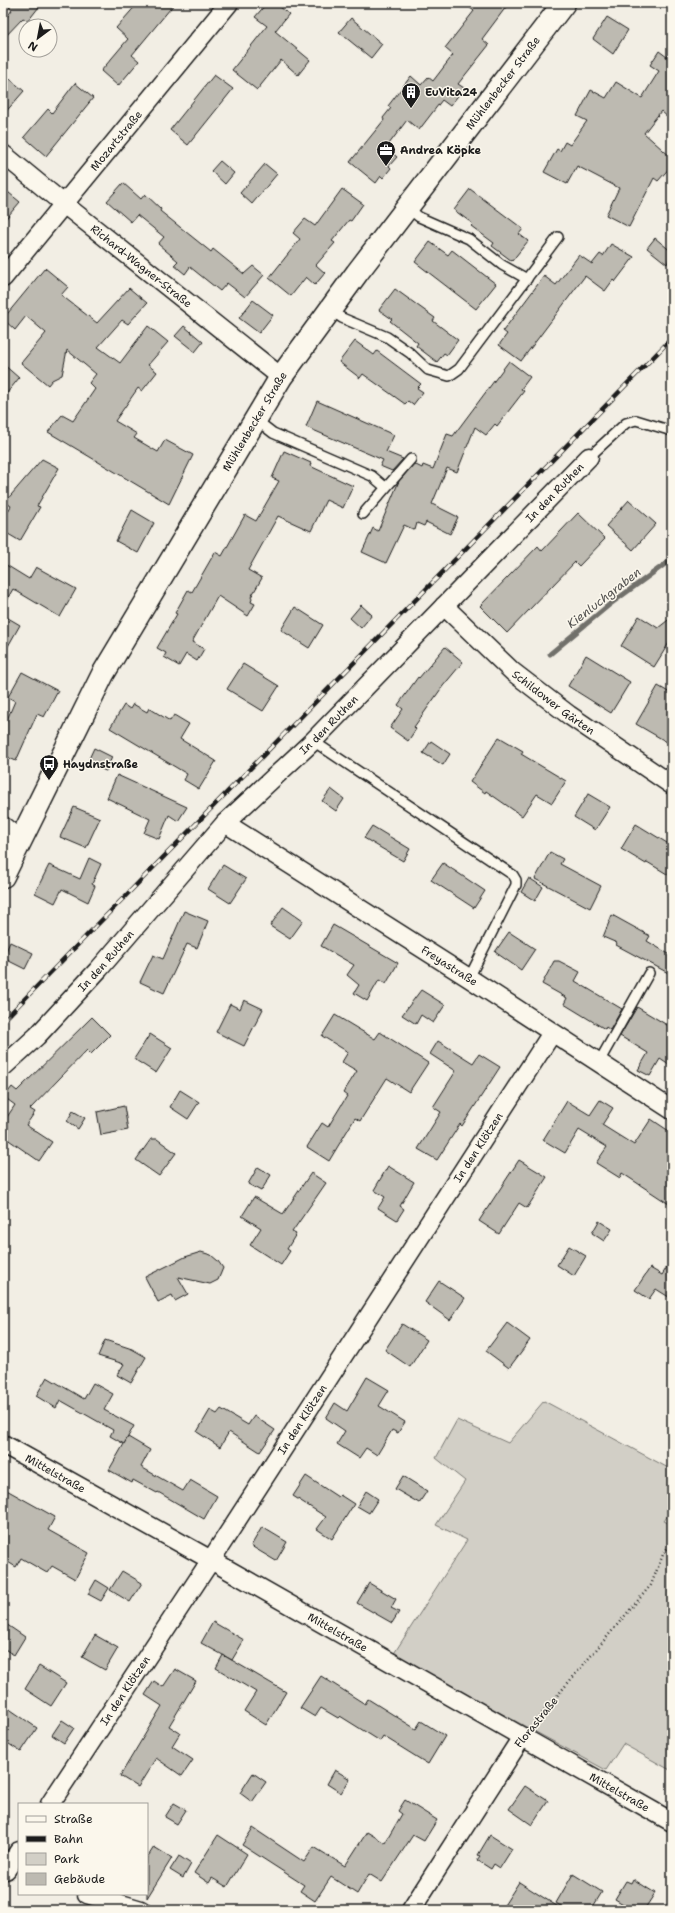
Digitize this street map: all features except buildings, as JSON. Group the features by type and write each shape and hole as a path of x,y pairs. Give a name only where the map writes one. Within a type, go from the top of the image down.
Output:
{"main road":[{"name":"Mühlenbecker Straße","path":"3,876 103,674 281,376 407,207 564,3"}],"street":[{"name":"Mozartstraße","path":"3,278 65,205 229,3"},
{"name":"Richard-Wagner-Straße","path":"3,154 281,376"},
{"name":"In den Ruthen","path":"3,1067 37,1036 99,969 225,823 313,741 589,457"},
{"name":"Schildower Gärten","path":"444,606 513,672 569,715 672,785"},
{"name":"Freyastraße","path":"225,823 469,978 672,1110"},
{"path":"3,826 20,840"},
{"name":"In den Klötzen","path":"51,1803 211,1560 552,1033"},
{"name":"Mittelstraße","path":"3,1444 211,1560 672,1822"},
{"name":"Florastraße","path":"411,1910 522,1737"},
{"path":"9,1871 18,1853"},
{"path":"90,1895 141,1910"}],"lane":[{"path":"407,207 419,217 469,239 502,265 527,279"},
{"path":"330,310 342,318 387,337 410,353 428,370 449,376 459,369 558,238"},
{"path":"255,419 273,433 372,476 385,488"},
{"name":"In den Ruthen","path":"589,457 626,423 636,420 672,431"},
{"path":"363,514 410,459"},
{"path":"313,741 513,875 516,880 516,885 469,978"},
{"path":"599,1062 649,973"}],"path":[{"name":"Florastraße","path":"522,1737 651,1585 664,1552 672,1543"}],"green space":[{"path":"544,1401 672,1470 672,1510 664,1521 672,1525 672,1771 623,1744 606,1770 393,1655 467,1540 436,1525 465,1481 436,1458 457,1420 508,1443"}],"waterway":[{"name":"Kienluchgraben","path":"550,654 609,605 672,559"}],"railway":[{"path":"3,1021 672,338"}],"place":[{"name":"EuVita24","path":"411,109"},
{"name":"Andrea Köpke","path":"386,167"},
{"name":"Haydnstraße","path":"49,781"}]}
